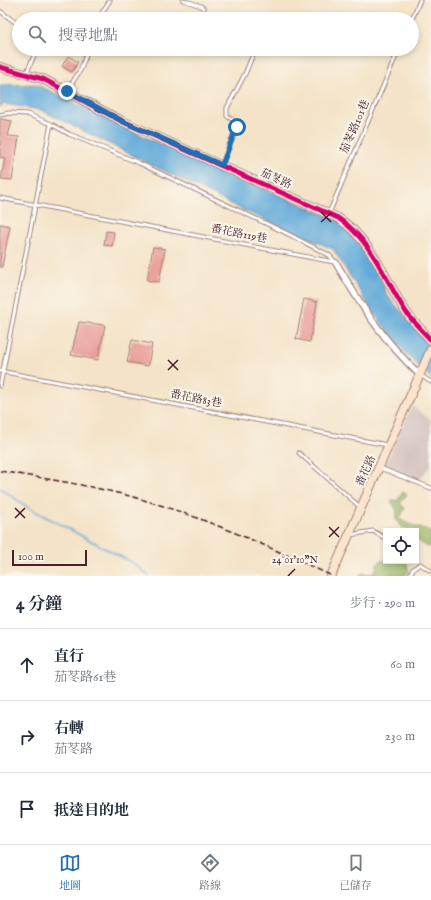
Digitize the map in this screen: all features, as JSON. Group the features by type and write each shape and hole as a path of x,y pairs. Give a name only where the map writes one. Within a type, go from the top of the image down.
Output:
{"street":[{"name":"茄苳路","path":"0,67 42,79 122,121 329,213 348,224 364,241 406,312 431,340"},
{"path":"336,262 374,325 395,351 420,375"},
{"name":"番花路","path":"332,576 431,349"}],"lane":[{"path":"102,12 110,0"},
{"path":"183,0 201,6 204,9"},
{"path":"415,12 420,0"},
{"path":"0,11 12,20"},
{"path":"26,74 34,56"},
{"path":"67,91 81,69 86,56"},
{"path":"222,165 237,125 236,122 227,116 227,108 245,74 252,56"},
{"name":"茄苳路101巷","path":"329,213 396,56"},
{"path":"0,116 9,113 27,114 51,124 69,134 139,163 284,232 329,255 336,262"},
{"path":"0,386 1,371 51,124"},
{"name":"番花路119巷","path":"0,198 336,262"},
{"name":"番花路83巷","path":"1,371 389,445"},
{"path":"420,375 431,382"},
{"path":"299,453 362,508"},
{"path":"380,468 431,488"},
{"path":"349,536 372,531 383,537"},
{"path":"409,576 420,564 431,571"}],"shaded area":[{"path":"412,406 431,420 431,465 418,482 384,467"}],"green space":[{"path":"403,492 407,494 400,504 405,508 400,518 404,522 431,532 431,546 427,547 419,541 419,528 402,527 396,520 397,511 391,501 393,499 397,501"},
{"path":"383,560 383,564 407,564 409,571 405,576 359,576 362,573 372,574 376,570 377,564"}],"water":[{"path":"36,84 147,138 347,224 376,268 387,295 431,346 431,378 406,354 372,311 333,249 245,211 41,110 4,104 0,107 0,85"}],"building":[{"path":"68,56 78,62 72,72 62,66"},
{"path":"0,119 12,121 8,136 19,137 12,180 1,179 5,158 0,157"},
{"path":"0,224 10,226 2,267 0,267"},
{"path":"106,231 114,232 112,246 104,245"},
{"path":"153,247 165,249 159,282 147,280"},
{"path":"304,299 317,302 310,342 296,339"},
{"path":"79,322 105,325 98,360 71,355"},
{"path":"132,340 152,344 148,366 127,362"}],"waterway":[{"path":"0,488 29,508 133,563 149,576"}],"railway":[{"path":"0,471 101,489 160,505 226,529 332,576"}],"cycle path":[{"path":"0,67 43,79 122,121 338,218 360,237 377,261 406,312 431,340"}],"route":[{"path":"67,91 122,121 222,165 237,127"}]}
